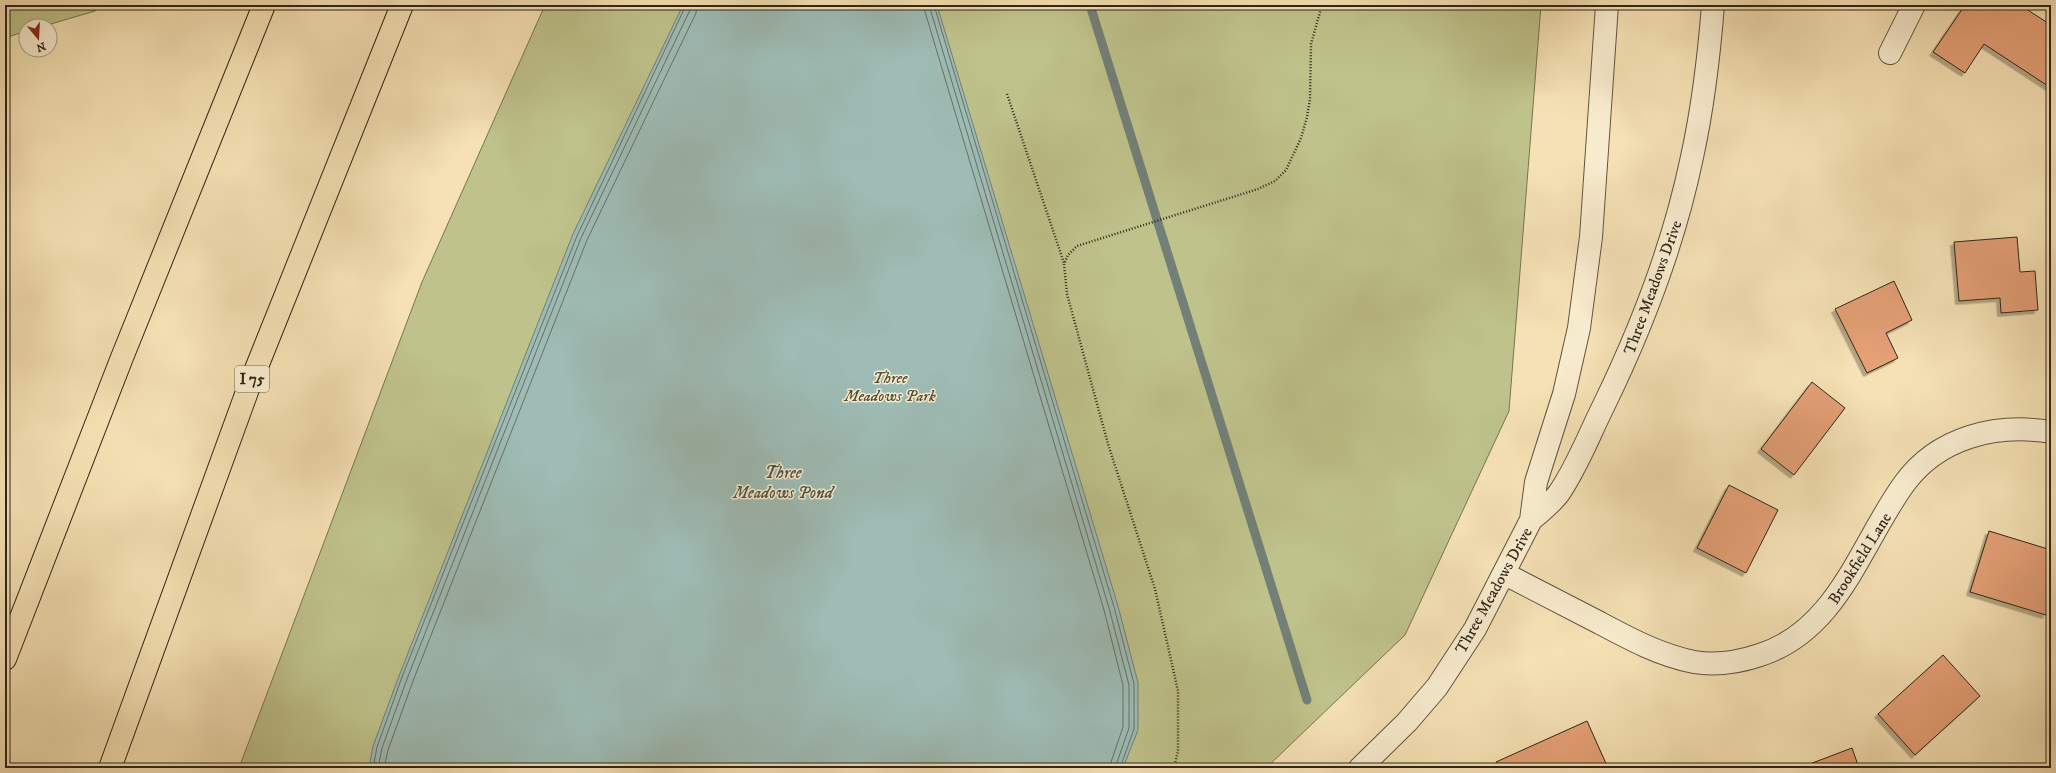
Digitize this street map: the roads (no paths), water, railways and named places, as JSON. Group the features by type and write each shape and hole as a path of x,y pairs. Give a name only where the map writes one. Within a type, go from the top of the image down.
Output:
{"highway":[{"path":"5,659 121,360 264,5"},
{"name":"I 75","path":"110,768 248,389 402,5"}],"street":[{"name":"Three Meadows Drive","path":"1360,768 1407,722 1437,687 1475,629 1505,574 1531,520 1536,482 1564,394 1579,328 1591,237 1608,5"},
{"name":"Three Meadows Drive","path":"1531,520 1558,494 1568,477 1619,374 1654,289 1676,224 1692,157 1708,66 1713,5"},
{"path":"1890,53 1914,5"},
{"name":"Brookfield Lane","path":"1505,574 1635,642 1671,656 1695,662 1714,663 1746,660 1770,652 1792,641 1812,625 1837,596 1904,484 1921,466 1940,451 1962,440 1984,432 2008,428 2033,429 2051,432"}],"water":[{"name":"Three Meadows Pond","path":"683,5 937,5 1118,606 1138,683 1138,730 1123,768 369,768 373,746 399,676 573,234"}],"waterway":[{"path":"1090,5 1307,700"}],"park label":[{"name":"Three Meadows Park","path":"890,386"}]}
